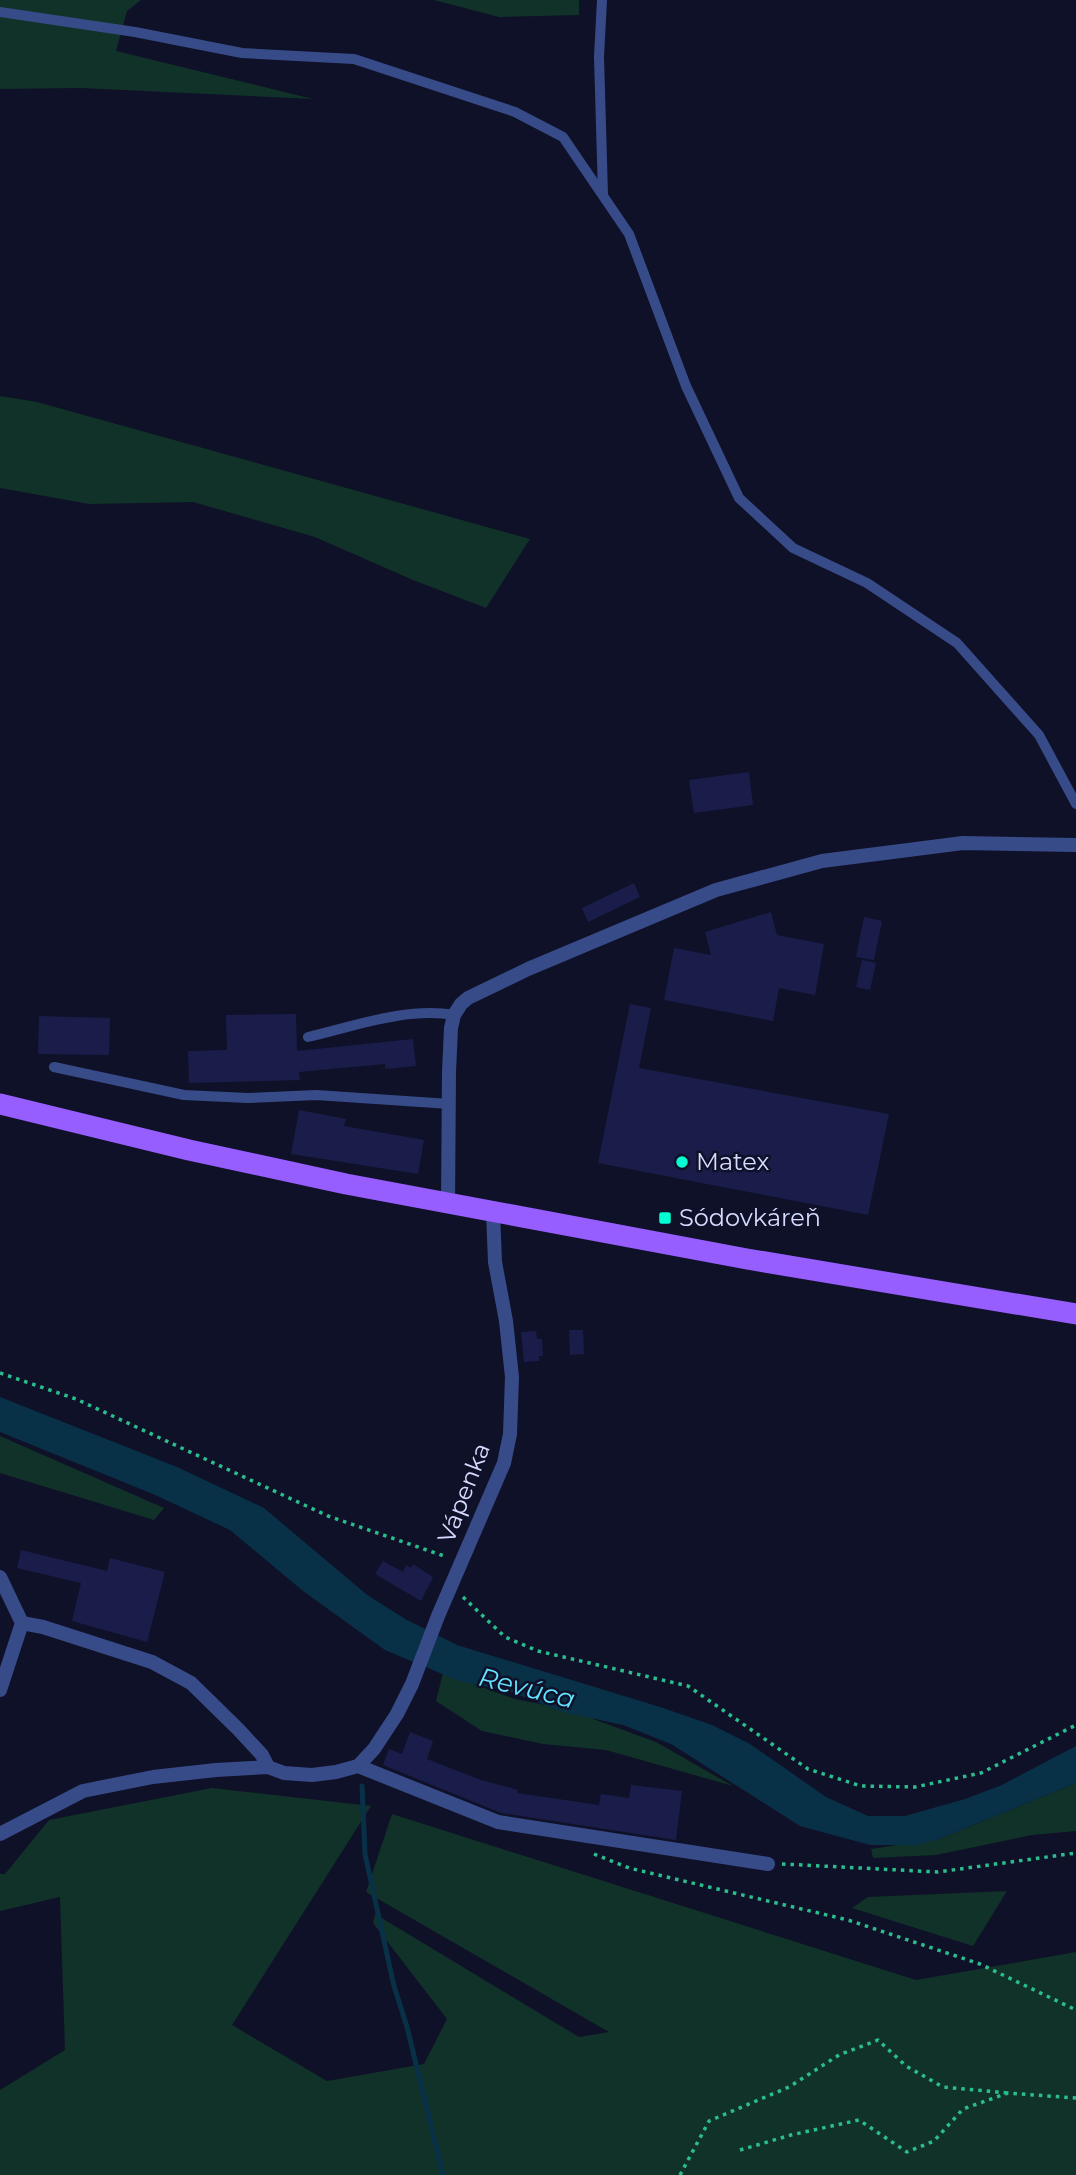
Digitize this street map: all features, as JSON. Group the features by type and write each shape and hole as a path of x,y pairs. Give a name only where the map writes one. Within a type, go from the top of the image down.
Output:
{"main road":[{"path":"0,1104 305,1176 448,1204 747,1259 1076,1314"}],"street":[{"path":"448,1204 449,1072 454,1015 468,998 528,969 704,895 822,861 963,843 1076,845"},
{"name":"Vápenka","path":"358,1766 374,1749 397,1714 412,1684 438,1616 504,1463 510,1434 512,1377 506,1321 495,1262 493,1212"},
{"path":"0,1577 22,1623 0,1690"},
{"path":"22,1623 43,1627 152,1662 191,1684 238,1729 262,1755 268,1767"},
{"path":"0,1834 83,1791 153,1777 268,1767 284,1773 312,1775 358,1766 498,1822 768,1864"}],"lane":[{"path":"602,0 599,57 603,195"},
{"path":"0,12 135,32 242,53 354,58 514,112 563,137 629,234 686,386 739,498 793,548 867,583 957,643 1039,735 1076,804"},
{"path":"308,1037 373,1021 430,1011 454,1015"},
{"path":"54,1067 184,1095 316,1096 450,1104"}],"path":[{"path":"0,1373 75,1399 328,1516 419,1546 461,1564"},
{"path":"452,1586 505,1637 538,1651 688,1686 808,1769 861,1786 915,1787 981,1773 1076,1725"},
{"path":"592,1853 629,1868 848,1920 980,1964 1076,2010"},
{"path":"768,1864 938,1872 1076,1853"},
{"path":"680,2175 709,2121 789,2087 839,2055 878,2040 906,2066 943,2087 1076,2098"},
{"path":"740,2150 791,2134 859,2120 907,2152 934,2141 963,2109 1007,2093"}],"green space":[{"path":"0,0 141,0 127,11 116,51 313,99 81,88 0,89"},
{"path":"434,0 579,0 579,15 499,17"},
{"path":"0,396 37,402 530,539 486,608 413,580 315,537 193,502 89,504 0,488"},
{"path":"0,1436 164,1508 154,1520 0,1473"},
{"path":"443,1673 515,1699 566,1709 656,1742 733,1786 606,1750 543,1744 482,1731 436,1701"},
{"path":"1076,1783 1076,1831 1032,1835 936,1855 873,1858 871,1849 939,1839"},
{"path":"212,1788 371,1806 232,2025 327,2081 424,2064 447,2019 373,1923 375,1914 579,2037 609,2032 366,1892 392,1814 916,1980 1076,1952 1076,2175 0,2175 0,2090 65,2050 60,1897 0,1911 0,1874 5,1874 49,1820"},
{"path":"1007,1891 973,1946 852,1908 868,1897"}],"water":[{"name":"Revúca","path":"0,1397 177,1467 264,1508 366,1594 405,1619 457,1645 712,1725 750,1744 826,1797 868,1816 905,1816 965,1799 1002,1785 1076,1746 1076,1783 939,1839 917,1845 870,1845 800,1826 671,1744 623,1725 563,1712 511,1692 459,1681 385,1650 303,1591 230,1530 153,1494 0,1432"}],"building":[{"path":"749,772 753,805 694,813 689,780"},
{"path":"634,883 640,897 588,922 582,908"},
{"path":"771,912 777,935 824,944 815,995 779,988 773,1021 664,1000 674,948 711,955 705,932"},
{"path":"864,917 882,921 874,960 856,957"},
{"path":"862,960 876,963 870,990 856,987"},
{"path":"630,1004 651,1008 639,1068 889,1114 868,1215 598,1163"},
{"path":"296,1014 297,1051 413,1039 416,1066 385,1069 385,1064 299,1072 300,1080 189,1083 188,1051 227,1050 226,1015"},
{"path":"39,1016 110,1018 109,1055 38,1054"},
{"path":"299,1110 346,1119 344,1126 424,1140 418,1174 291,1154"},
{"path":"569,1330 583,1330 584,1354 570,1355"},
{"path":"536,1331 537,1339 542,1339 543,1356 539,1356 539,1361 524,1362 521,1332"},
{"path":"21,1550 107,1571 110,1558 165,1572 147,1642 72,1621 81,1583 17,1568"},
{"path":"383,1561 403,1572 406,1565 411,1568 413,1564 433,1577 421,1601 375,1574"},
{"path":"410,1732 433,1741 427,1759 481,1780 518,1790 517,1793 599,1805 601,1794 629,1798 631,1785 682,1791 676,1840 501,1813 383,1765 389,1749 402,1754"}],"waterway":[{"path":"362,1786 365,1854 394,1986 407,2027 443,2175"}],"place":[{"name":"Matex","path":"682,1162"},
{"name":"Sódovkáreň","path":"665,1218"}]}
